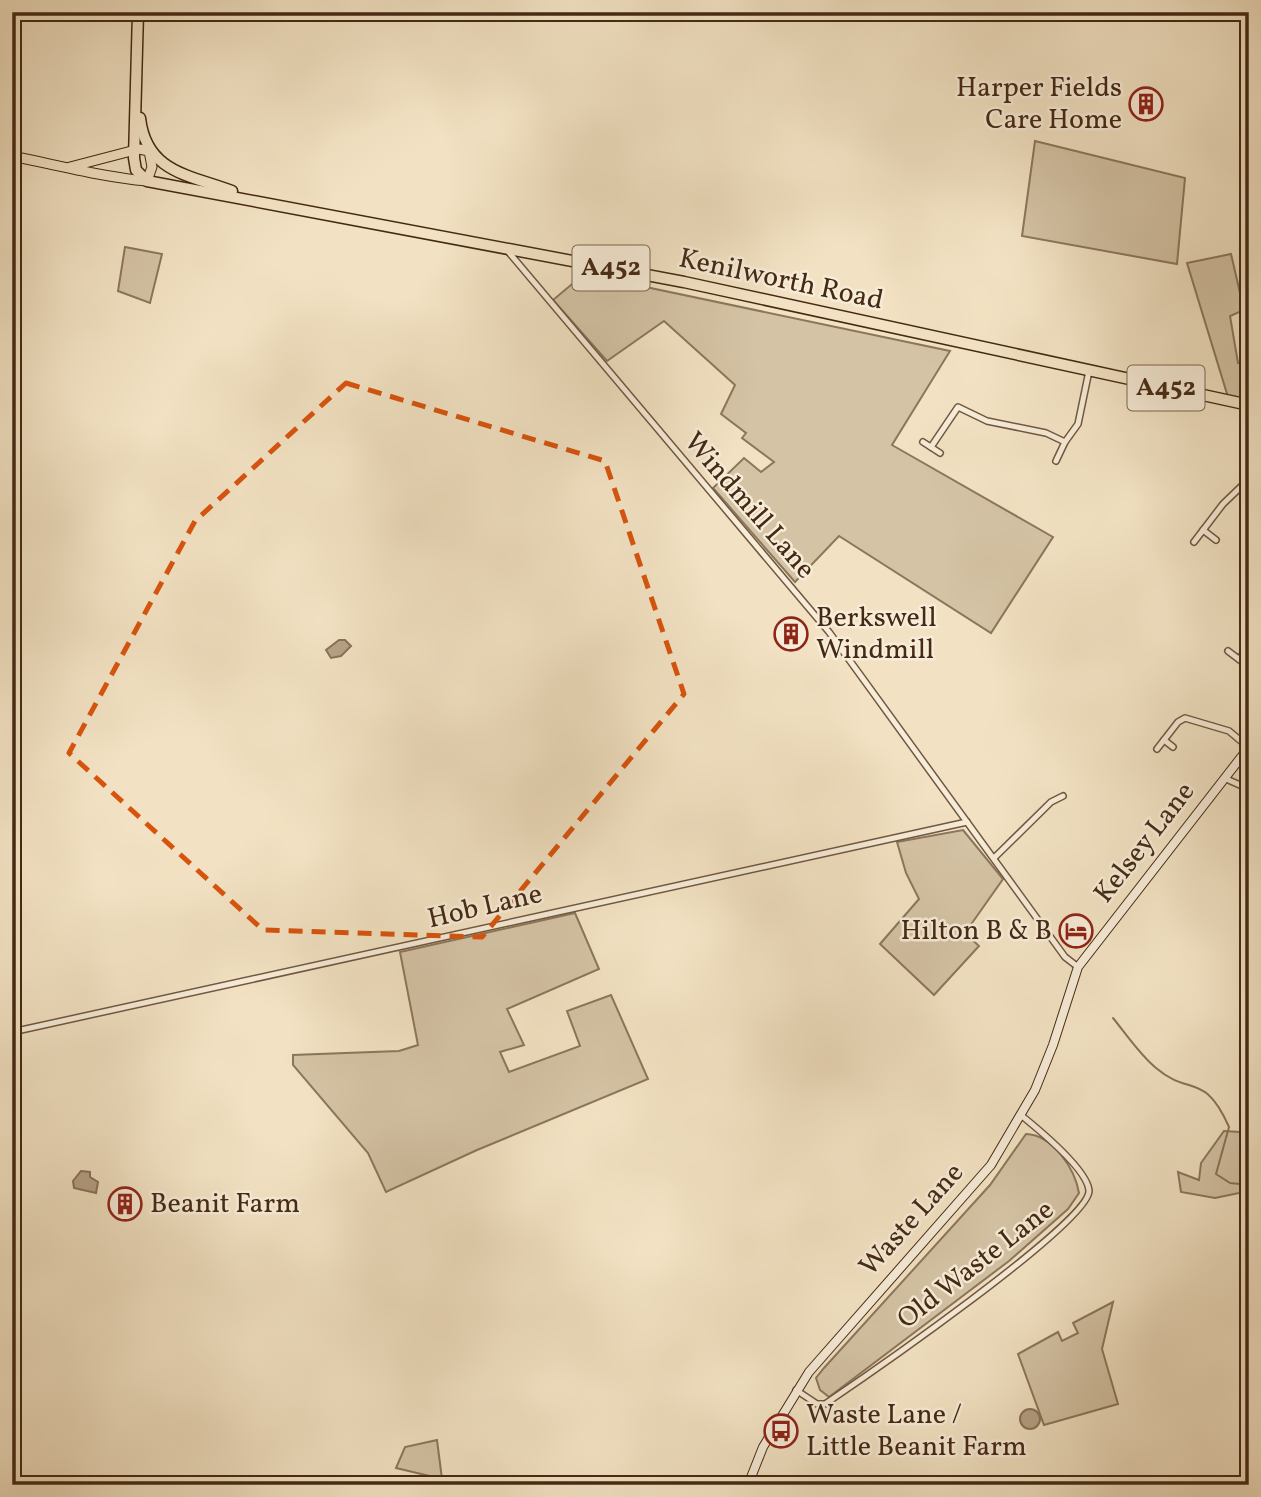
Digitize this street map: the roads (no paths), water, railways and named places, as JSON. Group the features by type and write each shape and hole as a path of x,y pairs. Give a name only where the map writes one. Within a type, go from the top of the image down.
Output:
{"highway":[{"path":"138,12 138,95 134,166 147,181"},
{"path":"138,95 142,130 149,150"},
{"name":"A452","path":"149,150 186,175 260,202"},
{"name":"A452","path":"147,181 260,202"},
{"name":"Kenilworth Road","path":"260,202 505,247 1249,405"}],"main road":[{"path":"112,156 129,145 135,134"},
{"path":"112,156 134,149 149,150 152,167 147,181"},
{"name":"A452","path":"12,156 147,181"},
{"name":"A452","path":"70,167 88,165 112,156"},
{"name":"Kelsey Lane","path":"1078,967 1249,747"},
{"name":"Waste Lane","path":"748,1485 764,1447 796,1390 842,1332 991,1165 1022,1116 1054,1045 1078,967"}],"street":[{"name":"Windmill Lane","path":"505,247 515,263 829,632 1065,957 1078,967"},
{"path":"1056,461 1077,424 1089,371"},
{"path":"931,447 958,407 987,421 1046,433 1065,442"},
{"path":"923,442 940,453"},
{"path":"1194,542 1249,479"},
{"path":"1203,530 1216,540"},
{"path":"1239,659 1246,650"},
{"path":"1228,652 1249,667"},
{"path":"1157,749 1178,722 1185,718 1229,732 1249,747"},
{"path":"1164,740 1173,747"},
{"path":"1224,778 1249,789"},
{"path":"1045,794 1051,802"},
{"path":"994,858 1051,802 1063,796"},
{"name":"Hob Lane","path":"12,1032 967,822"},
{"name":"Old Waste Lane","path":"796,1390 817,1404 825,1404 979,1294 1059,1230 1086,1202 1088,1188 1080,1172 1022,1116"}],"waterway":[{"path":"1113,1018 1156,1068 1178,1082 1204,1091 1220,1110 1229,1127 1216,1174 1230,1183 1240,1184 1249,1175"}],"place":[{"name":"Harper Fields Care Home","path":"1146,104"},
{"name":"Berkswell Windmill","path":"791,634"},
{"name":"Hilton B & B","path":"1076,931"},
{"name":"Beanit Farm","path":"125,1204"},
{"name":"Waste Lane / Little Beanit Farm","path":"781,1431"}]}
